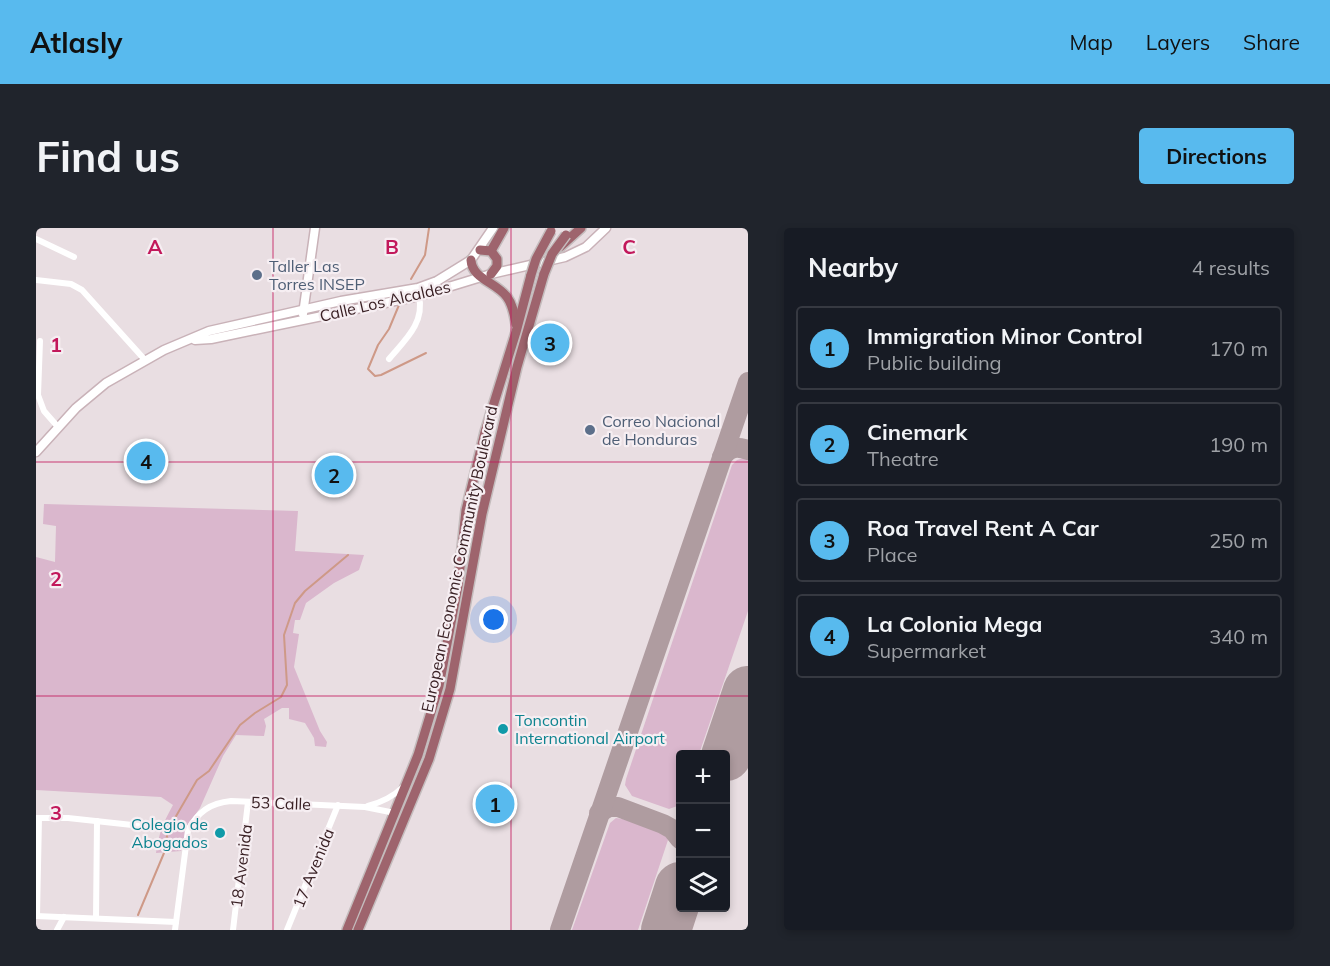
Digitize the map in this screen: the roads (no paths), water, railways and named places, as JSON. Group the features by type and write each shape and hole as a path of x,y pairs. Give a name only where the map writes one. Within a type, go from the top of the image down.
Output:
{"main road":[{"path":"303,320 315,228"},
{"name":"Calle Los Alcaldes","path":"36,452 76,408 106,383 164,350 209,331 304,309 417,288 437,281 471,260 494,228"},
{"path":"491,250 504,228"},
{"path":"552,254 581,228"},
{"name":"Calle Los Alcaldes","path":"189,340 211,339 419,296 486,275 565,257 586,248 606,228"},
{"name":"European Economic Community Boulevard","path":"347,930 418,754 440,686 458,586 466,510 488,420 516,332 531,274 539,252 553,230"},
{"name":"European Economic Community Boulevard","path":"358,930 429,759 450,689 482,514 517,368 544,274 552,254 569,232"},
{"path":"480,250 491,250"},
{"path":"486,275 495,269 497,262 491,250"},
{"path":"471,260 473,270 486,275 507,297 514,310 516,332"}],"street":[{"path":"36,239 74,256"},
{"path":"36,280 70,284 82,290 145,360"},
{"path":"389,359 413,331 420,319 419,296"},
{"path":"40,341 38,395 44,411 58,427"},
{"name":"53 Calle","path":"365,807 380,803 394,795 406,784"},
{"name":"53 Calle","path":"176,922 188,830 200,814 215,804 231,801 365,807 395,813"},
{"name":"18 Avenida","path":"233,930 248,802"},
{"name":"17 Avenida","path":"288,930 338,806"},
{"path":"160,828 68,818 38,818 37,916 176,922 175,930"},
{"path":"96,918 97,821"},
{"path":"57,930 64,917"}],"waterway":[{"path":"411,279 425,255 429,228"},
{"path":"399,305 368,369 375,376 381,375 426,353"},
{"path":"138,915 164,853 168,830 197,780 209,771 240,725 281,697 287,685 284,635 295,603 305,591 348,555"}],"place":[{"name":"Taller Las Torres INSEP","path":"257,275"},
{"name":"Roa Travel Rent A Car","path":"550,343"},
{"name":"Correo Nacional de Honduras","path":"590,430"},
{"name":"La Colonia Mega","path":"146,461"},
{"name":"Cinemark","path":"334,475"},
{"name":"Toncontin International Airport","path":"503,729"},
{"name":"Immigration Minor Control","path":"495,804"},
{"name":"Colegio de Abogados","path":"220,833"}]}
